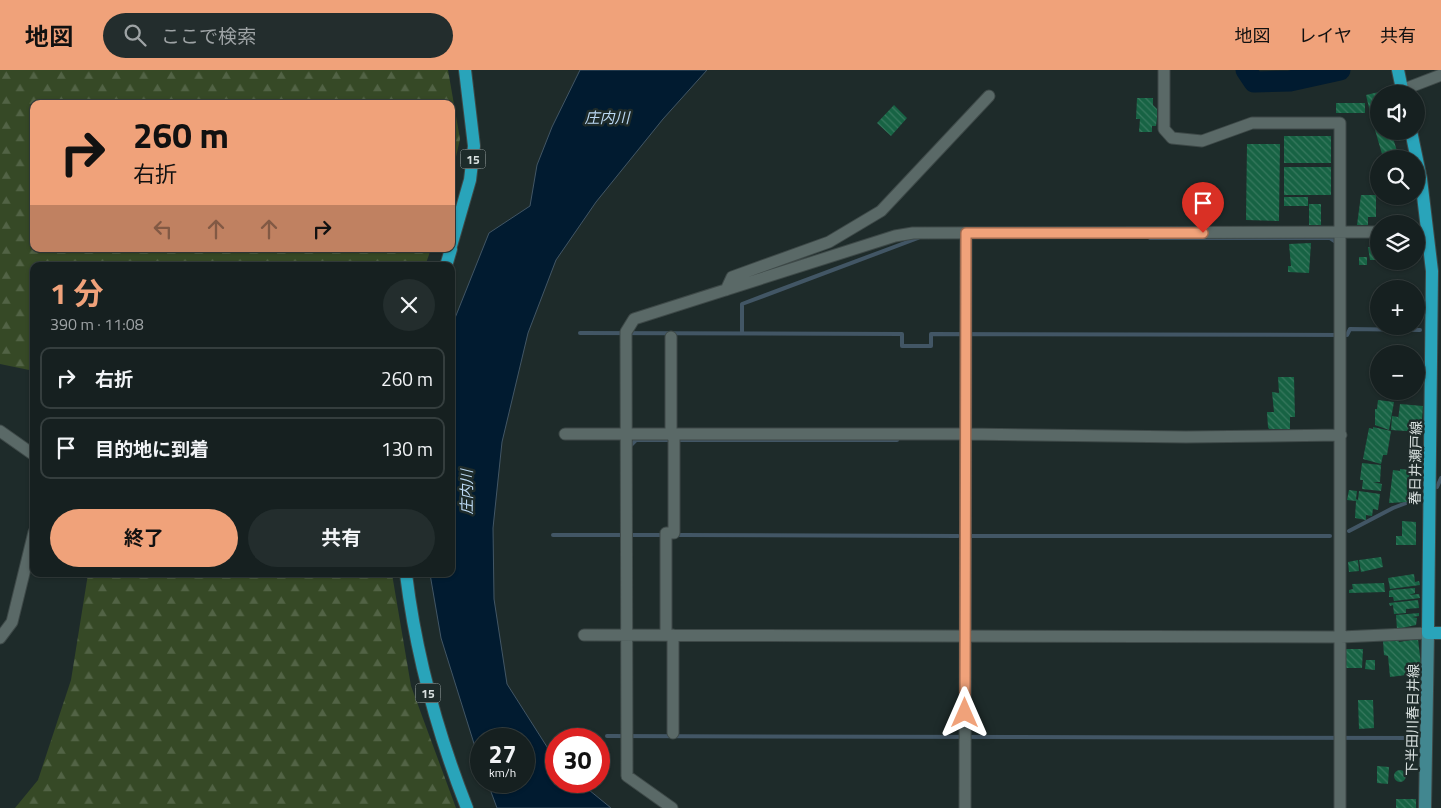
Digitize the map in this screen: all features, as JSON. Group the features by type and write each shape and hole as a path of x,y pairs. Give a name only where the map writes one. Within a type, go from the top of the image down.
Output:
{"main road":[{"name":"15","path":"455,234 470,180 474,146 465,70"},
{"name":"春日井瀬戸線","path":"1413,140 1421,179 1422,215"},
{"name":"春日井瀬戸線","path":"1425,243 1432,271 1428,633"},
{"name":"15","path":"407,577 425,684 445,751 467,808"},
{"path":"1428,633 1441,633"},
{"name":"下半田川春日井線","path":"1425,808 1428,633"}],"street":[{"path":"1164,70 1164,129 1172,138 1202,141 1252,123 1340,123 1340,808"},
{"path":"1418,85 1441,75"},
{"path":"726,290 732,277 829,242 880,211 989,96"},
{"path":"672,808 626,776 626,332 634,319 895,236 913,233 1370,232"},
{"path":"965,808 966,233"},
{"path":"671,337 674,533 666,533 673,733"},
{"path":"0,431 30,452"},
{"path":"565,434 965,434 1186,437 1341,435"},
{"path":"0,638 12,622 30,548"},
{"path":"584,635 1341,637 1428,633"}],"green space":[{"path":"0,70 448,70 453,100 30,100 30,252 430,252 426,262 30,262 30,370 0,364"},
{"path":"455,110 460,139 455,161"},
{"path":"88,577 393,577 411,686 456,808 15,808 38,780 71,680"}],"water":[{"name":"庄内川","path":"580,70 707,70 663,119 596,202 556,260 528,333 502,442 493,528 494,599 507,684 535,728 470,728 470,731 441,638 431,577 455,577 455,318 489,233 530,206 537,165 552,127"},
{"name":"庄内川","path":"535,728 545,744 545,793 593,793 611,808 497,808 491,793 535,793"}],"building":[{"path":"1370,94 1370,112 1366,95"},
{"path":"1137,98 1153,98 1153,105 1157,109 1157,118 1156,126 1152,126 1152,132 1139,132 1140,119 1136,119"},
{"path":"1336,103 1365,103 1365,113 1336,113"},
{"path":"894,105 907,118 891,136 877,123"},
{"path":"1284,136 1331,136 1331,163 1284,163"},
{"path":"1378,140 1394,140 1397,150 1381,150"},
{"path":"1247,144 1280,144 1279,221 1246,220"},
{"path":"1284,167 1331,167 1331,195 1284,195"},
{"path":"1361,195 1370,195 1370,205 1376,205 1376,215 1368,217 1368,225 1357,225"},
{"path":"1284,197 1308,197 1308,206 1284,206"},
{"path":"1309,204 1321,204 1321,225 1309,225"},
{"path":"1311,243 1309,273 1288,272 1288,266 1291,266 1289,244"},
{"path":"1359,257 1367,257 1367,265 1359,265"},
{"path":"1278,377 1294,377 1295,417 1290,417 1290,429 1269,429 1268,427 1267,412 1274,412 1272,392 1279,393"},
{"path":"1378,400 1394,402 1389,430 1375,425 1375,409 1377,409"},
{"path":"1400,404 1423,406 1421,432 1391,430 1392,416 1398,417 1398,420"},
{"path":"1373,427 1391,431 1387,455 1383,455 1381,464 1363,459 1369,428 1373,429"},
{"path":"1362,463 1381,465 1380,482 1373,482 1382,484 1381,491 1362,489 1363,480 1360,480"},
{"path":"1400,469 1420,471 1417,490 1409,489 1407,502 1389,503 1393,470 1400,471"},
{"path":"1349,490 1357,491 1356,499 1358,500 1359,491 1380,494 1378,510 1373,509 1372,516 1366,515 1366,520 1355,518 1356,501 1347,500"},
{"path":"1402,521 1416,522 1416,545 1396,545 1396,536 1402,536"},
{"path":"1381,557 1383,567 1361,572 1359,560"},
{"path":"1358,560 1359,571 1349,572 1348,562"},
{"path":"1414,574 1415,582 1419,581 1420,585 1390,589 1388,578"},
{"path":"1384,583 1385,592 1349,593 1349,590 1353,589 1352,584"},
{"path":"1415,588 1415,593 1409,595 1419,594 1420,598 1394,601 1393,597 1389,597 1389,591 1391,590"},
{"path":"1418,600 1419,608 1406,609 1406,613 1394,614 1393,605 1390,606 1389,603"},
{"path":"1419,613 1419,616 1412,617 1417,618 1416,625 1397,629 1396,615"},
{"path":"1398,639 1399,642 1418,639 1422,673 1390,677 1388,656 1384,655 1383,641"},
{"path":"1346,649 1363,649 1362,668 1346,668"},
{"path":"1366,660 1375,660 1375,670 1365,669"},
{"path":"1358,700 1373,700 1374,728 1359,729"},
{"path":"1377,766 1389,767 1388,784 1377,783"},
{"path":"1398,770 1402,770 1406,776 1402,782 1398,782 1394,778 1394,774"},
{"path":"1396,799 1416,799 1416,808 1396,808"}],"waterway":[{"path":"1246,70 1254,82 1290,81 1340,70"},
{"path":"742,333 742,304 918,238"},
{"path":"1150,238 1330,238 1336,242"},
{"path":"580,333 902,334 902,346 931,346 931,334 1347,335 1350,329 1370,329"},
{"path":"631,445 636,440 897,440"},
{"path":"1437,487 1441,478"},
{"path":"1349,531 1393,508 1422,497"},
{"path":"553,535 661,535"},
{"path":"680,535 958,536"},
{"path":"972,536 1330,536"},
{"path":"610,736 1419,738"}],"route":[{"path":"965,713 966,233 1203,233"}]}
